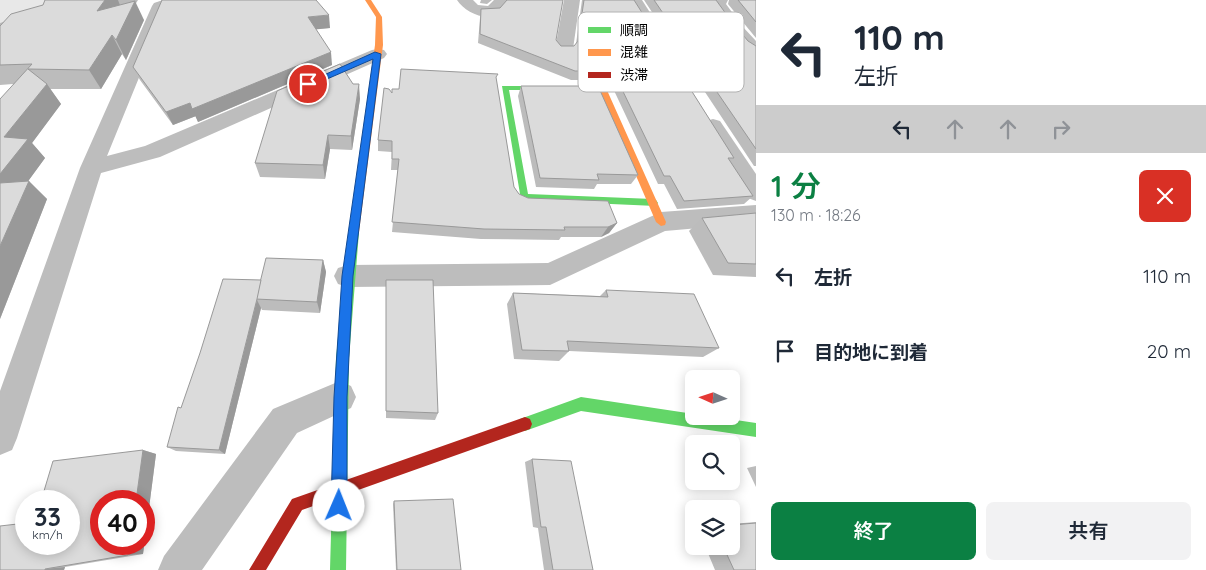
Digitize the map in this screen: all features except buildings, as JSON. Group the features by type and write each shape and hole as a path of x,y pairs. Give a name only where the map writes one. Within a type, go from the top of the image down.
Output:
{"street":[{"path":"0,438 91,168 160,6 178,0"},
{"path":"338,570 340,397 348,276 378,54 379,17 368,0"},
{"path":"465,0 467,4 479,11 492,11 503,0"},
{"path":"564,49 572,0"},
{"path":"634,0 641,12"},
{"path":"720,0 718,4 724,12"},
{"path":"744,38 756,51"},
{"path":"91,168 152,152 378,54"},
{"path":"578,88 505,88 524,197 657,213 756,214"},
{"path":"604,92 657,213"},
{"path":"704,112 756,192"},
{"path":"348,276 550,274 657,213"},
{"path":"178,570 285,421 340,397"},
{"path":"257,570 297,504 581,404 756,430"}],"shaded area":[{"path":"0,0 116,0 0,51"}],"waterway":[{"path":"0,39 20,30 119,0"}],"traffic: fast":[{"path":"578,88 505,88 524,197 653,203"},
{"path":"338,570 343,358 345,316 354,232"},
{"path":"525,424 581,404 756,430"}],"traffic: slow":[{"path":"354,232 379,45 379,17 368,0"},
{"path":"604,92 661,222"}],"traffic: jam":[{"path":"257,570 297,504 525,424"}],"route":[{"path":"308,84 378,54 348,276 340,397 339,506"}]}
